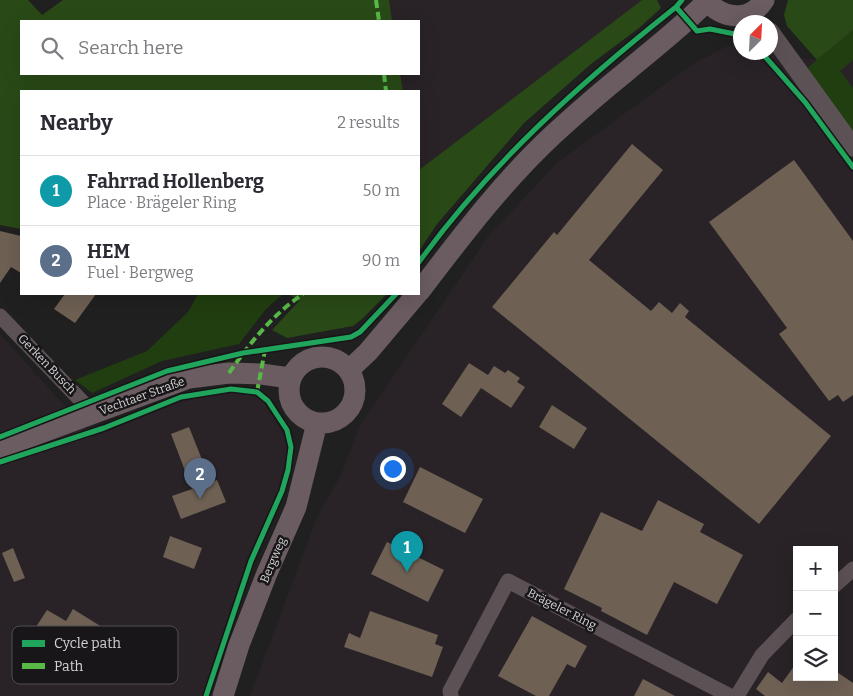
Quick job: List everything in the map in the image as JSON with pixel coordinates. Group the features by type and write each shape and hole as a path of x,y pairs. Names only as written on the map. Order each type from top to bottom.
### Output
{"main road":[{"path":"420,290 472,223 512,176 554,134 687,22 707,0 719,12 729,16 743,16 761,11"},
{"path":"349,370 368,352 416,295"},
{"path":"322,356 333,358 349,370 356,388 355,398 345,415 327,423 317,423 299,415 289,398 288,388 290,378 295,369 303,362 322,356"},
{"name":"Vechtaer Straße","path":"0,448 189,378 229,373 261,374 290,378"},
{"name":"Bergweg","path":"223,696 239,645 263,582 296,507 317,423"}],"street":[{"path":"778,43 853,147"},
{"name":"Gerken Busch","path":"0,316 93,413"},
{"path":"838,582 853,569"},
{"name":"Brägeler Ring","path":"450,696 450,691 508,581 730,696"},
{"path":"737,696 762,655 793,623"}],"shaded area":[{"path":"389,0 642,0 420,169 420,90 403,90 400,75 420,75 420,20 392,20"},
{"path":"853,30 853,696 250,696 317,517 341,475 359,427 489,235 558,162 690,66 727,46 733,47 733,60 778,60 778,54 817,60"},
{"path":"0,334 93,437 182,401 231,392 253,395 264,403 283,433 287,449 284,469 278,490 247,560 202,696 0,696"}],"green space":[{"path":"0,0 28,0 42,15 63,0 389,0 392,20 20,20 20,75 400,75 403,90 20,90 20,229 0,225"},
{"path":"642,0 657,0 661,8 639,28 591,64 524,123 437,224 420,250 420,169"},
{"path":"788,0 853,0 853,30 817,60 787,26 784,15"},
{"path":"853,30 853,60 840,71 853,88 853,135 805,70"},
{"path":"197,295 282,295 266,309 239,344 162,361 92,393 75,380 147,351 188,312"},
{"path":"290,295 386,295 353,326 287,338 272,330 299,301"}],"building":[{"path":"632,144 663,170 589,260 651,311 659,302 672,313 680,303 689,311 685,317 831,436 759,524 492,307 554,232 557,235"},
{"path":"794,160 853,241 853,395 843,402 838,395 829,401 779,334 787,328 709,222"},
{"path":"0,231 20,236 20,272 11,267 0,283"},
{"path":"64,295 95,295 75,323 54,309"},
{"path":"469,363 488,375 494,366 505,373 508,370 520,378 517,382 525,387 511,408 481,388 461,417 442,404"},
{"path":"552,405 587,428 574,449 539,427"},
{"path":"189,427 211,482 217,480 226,502 181,519 172,496 192,489 171,434"},
{"path":"420,467 483,499 465,533 403,502"},
{"path":"658,500 704,524 700,532 743,555 717,604 674,582 647,635 601,611 602,608 564,589 601,512 642,531"},
{"path":"170,536 202,548 194,569 163,557"},
{"path":"387,542 444,570 428,602 371,574"},
{"path":"13,548 25,578 14,582 2,553"},
{"path":"73,609 100,626 37,626 47,610 66,621"},
{"path":"370,611 438,635 435,644 443,647 432,677 344,647 349,633 360,638"},
{"path":"532,616 587,646 575,668 567,664 549,696 536,696 498,676"},
{"path":"793,668 793,681 838,681 838,673 853,683 853,696 765,696 756,689 768,672 782,683"},
{"path":"643,679 675,696 634,696"}],"marked path":[{"path":"376,0 379,20"},
{"path":"384,75 386,90"},
{"path":"229,373 262,330 281,311 302,295"},
{"path":"257,392 265,350"}],"cycle path":[{"path":"420,261 476,191 539,126 605,65 682,0"},
{"path":"676,7 697,31 710,29 733,34"},
{"path":"768,60 805,102 853,167"},
{"path":"0,437 167,371 243,353 351,337 360,332 395,295"},
{"path":"0,462 104,428 181,397 231,389 257,392 268,401 287,430 291,447 288,470 282,491 251,561 206,696"}],"place":[{"name":"HEM","path":"200,499"},
{"name":"Fahrrad Hollenberg","path":"407,572"}]}
